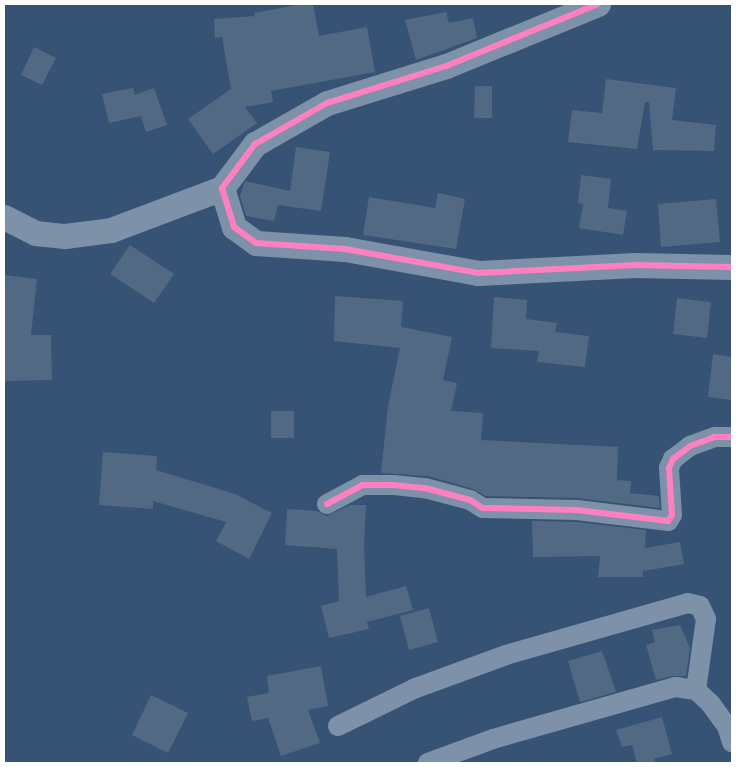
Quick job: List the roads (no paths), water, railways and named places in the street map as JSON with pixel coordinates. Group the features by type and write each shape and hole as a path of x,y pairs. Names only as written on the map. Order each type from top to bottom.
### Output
{"street":[{"path":"4,217 35,234 65,236 111,230 222,188 255,144 327,103 446,66 598,4"},
{"path":"222,188 234,227 256,243 345,249 478,273 635,265 732,267"},
{"path":"327,504 362,485 394,485 425,488 470,500 483,508 577,510 668,521 672,515 669,468 674,459 690,446 715,437 732,437"},
{"path":"338,726 416,688 506,655 688,603 700,606 706,619 696,690"},
{"path":"428,763 493,739 676,687 696,690 710,703 727,726 732,742"}]}
